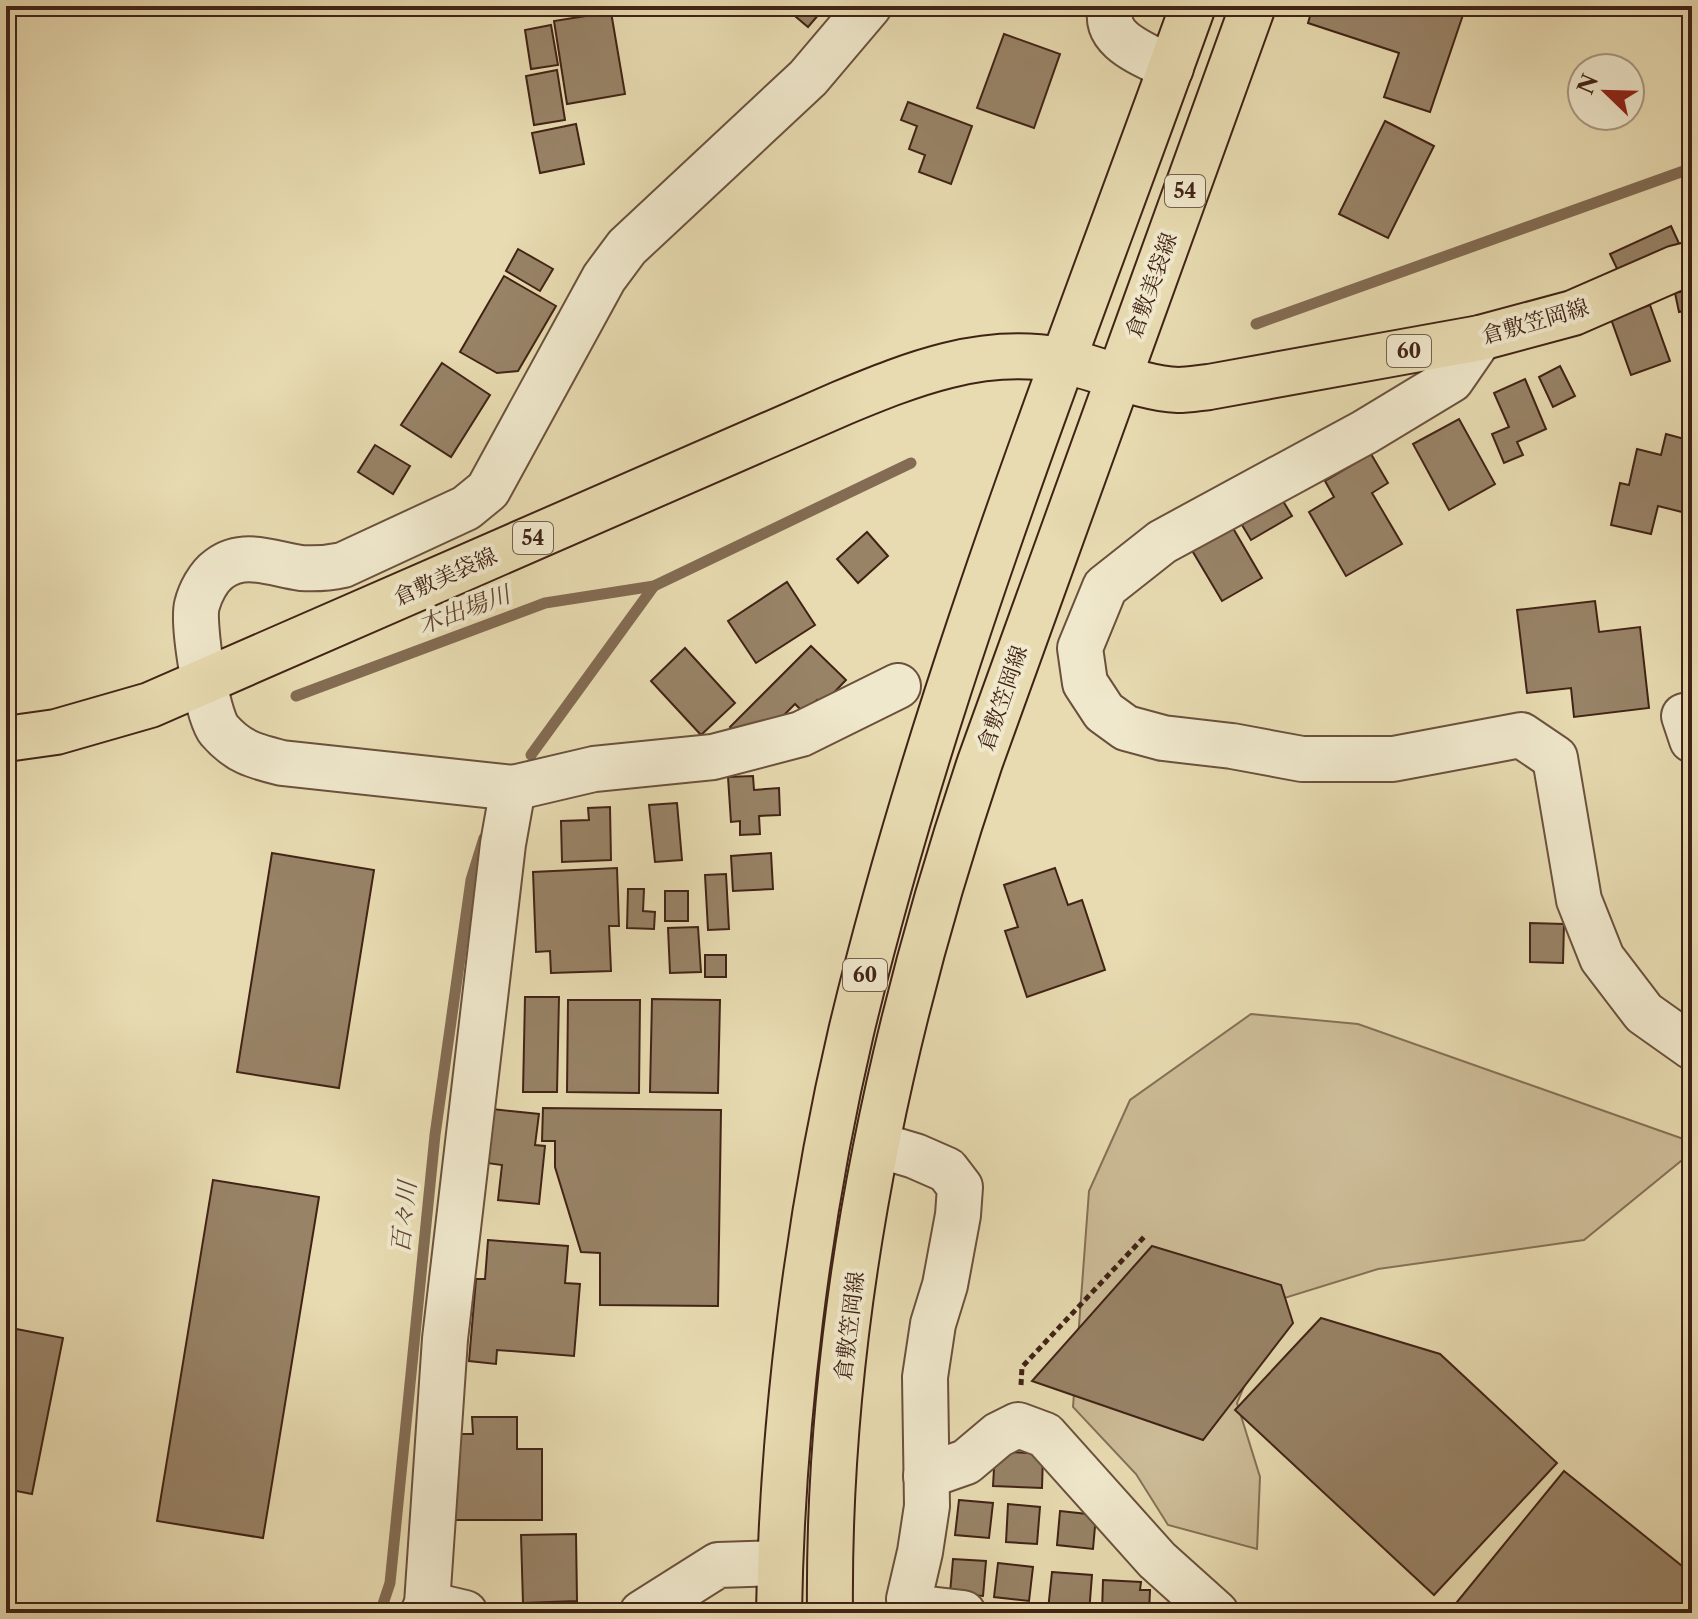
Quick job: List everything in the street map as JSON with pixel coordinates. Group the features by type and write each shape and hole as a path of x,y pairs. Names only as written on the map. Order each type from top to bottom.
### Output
{"main road":[{"name":"54","path":"1063,361 1193,6"},
{"name":"倉敷美袋線","path":"6,739 56,732 150,705 904,378 957,362 985,357 1022,356 1063,361 1117,377 1253,6"},
{"name":"倉敷笠岡線","path":"830,1613 833,1481 841,1382 853,1286 901,1035 948,859 1117,377 1179,390 1209,387 1480,338 1573,313 1692,264"},
{"name":"60","path":"779,1613 780,1563 807,1275 850,1037 928,753 1063,361"}],"street":[{"path":"869,6 808,78 627,247 604,278 488,490 466,508 343,565 323,569 257,558 237,560 218,569 205,585 196,606 195,631 216,728 247,754 282,763 513,788 594,769 713,757 801,734 898,686"},
{"path":"1112,6 1108,15 1112,31 1124,43 1171,68"},
{"path":"1480,338 1451,380 1365,432 1162,542 1105,587 1080,648 1085,683 1104,712 1126,728 1163,738 1302,759 1393,759 1521,735 1555,758 1579,900 1602,958 1644,1013 1692,1047"},
{"path":"438,1610 445,1339 503,844 513,788"},
{"path":"878,1145 947,1170 960,1187 958,1215 945,1285 933,1324 925,1377 927,1506 909,1599 911,1607 934,1611"},
{"path":"926,1476 966,1462 998,1435 1018,1425 1045,1435 1157,1560 1216,1613"},
{"path":"642,1613 718,1565 780,1563"}],"path":[{"path":"1018,1425 1022,1367 1145,1236"}],"shaded area":[{"path":"1251,1014 1358,1024 1692,1142 1692,1152 1584,1240 1378,1269 1281,1299 1237,1403 1260,1477 1257,1549 1168,1525 1136,1474 1073,1407 1089,1191 1130,1100"}],"building":[{"path":"783,6 826,6 808,27"},
{"path":"1313,6 1466,6 1430,112 1384,97 1399,53 1308,23"},
{"path":"611,12 625,94 567,104 554,21"},
{"path":"551,25 558,65 531,69 525,30"},
{"path":"1004,34 1060,54 1034,128 977,108"},
{"path":"557,70 565,120 534,125 526,76"},
{"path":"908,102 972,126 951,184 919,172 925,155 909,149 917,126 901,120"},
{"path":"1385,121 1434,146 1388,238 1339,214"},
{"path":"576,124 584,164 540,173 532,133"},
{"path":"1671,226 1682,250 1621,277 1610,254"},
{"path":"518,249 553,269 540,291 506,271"},
{"path":"504,276 556,306 518,371 497,373 460,352"},
{"path":"1692,289 1692,309 1679,312 1675,293"},
{"path":"1650,305 1670,361 1631,375 1611,319"},
{"path":"442,363 490,395 451,457 401,425"},
{"path":"1560,366 1575,396 1553,407 1539,377"},
{"path":"1525,379 1546,429 1517,442 1523,455 1504,463 1492,434 1509,427 1494,393"},
{"path":"1459,419 1495,484 1449,510 1413,444"},
{"path":"1666,434 1692,441 1692,489 1686,513 1658,506 1651,534 1611,525 1620,483 1629,485 1637,449 1661,455"},
{"path":"375,445 410,466 393,494 358,472"},
{"path":"1371,454 1388,483 1372,493 1402,544 1346,576 1309,512 1334,497 1325,481"},
{"path":"1280,496 1292,516 1251,540 1239,520"},
{"path":"1230,523 1262,578 1222,601 1190,547"},
{"path":"867,532 888,556 858,583 837,559"},
{"path":"787,582 815,625 756,663 728,621"},
{"path":"1595,601 1599,632 1640,627 1649,708 1574,717 1571,688 1527,693 1517,610"},
{"path":"811,646 846,680 822,705 817,700 804,713 795,704 769,730 745,742 730,727"},
{"path":"685,648 735,703 701,735 651,681"},
{"path":"753,776 754,790 779,788 780,815 759,816 760,834 740,835 740,821 731,822 728,777"},
{"path":"677,803 682,860 655,862 649,805"},
{"path":"610,807 611,860 562,862 561,821 589,820 588,808"},
{"path":"272,853 374,870 339,1088 237,1072"},
{"path":"771,853 773,889 733,891 731,856"},
{"path":"617,868 619,926 609,926 611,971 551,973 550,951 536,952 533,872"},
{"path":"1055,868 1068,905 1082,900 1105,970 1027,997 1005,931 1018,927 1004,885"},
{"path":"726,874 729,929 708,930 705,875"},
{"path":"628,889 644,889 643,911 655,912 654,929 627,928"},
{"path":"665,891 688,891 688,921 665,921"},
{"path":"1530,923 1564,924 1563,963 1530,962"},
{"path":"698,927 701,972 670,973 668,928"},
{"path":"705,955 726,955 726,977 705,977"},
{"path":"525,997 559,997 557,1092 523,1092"},
{"path":"652,999 720,1000 718,1093 650,1092"},
{"path":"568,1000 640,1000 639,1093 567,1092"},
{"path":"543,1108 721,1110 718,1306 600,1305 600,1253 581,1252 555,1167 555,1141 542,1141"},
{"path":"492,1109 539,1114 535,1145 545,1146 539,1204 498,1200 502,1165 487,1163"},
{"path":"213,1180 319,1197 263,1538 157,1521"},
{"path":"488,1240 568,1246 565,1283 580,1284 574,1356 497,1350 496,1364 469,1361 476,1279 485,1279"},
{"path":"1152,1246 1281,1285 1293,1323 1203,1440 1032,1381"},
{"path":"1321,1318 1440,1354 1557,1463 1434,1595 1235,1410"},
{"path":"6,1327 63,1338 32,1494 6,1489"},
{"path":"472,1417 517,1417 517,1449 542,1449 542,1520 454,1520 455,1434 473,1434"},
{"path":"995,1451 1043,1454 1042,1488 993,1486"},
{"path":"1564,1471 1692,1574 1692,1613 1448,1613"},
{"path":"959,1500 993,1503 989,1538 955,1535"},
{"path":"1008,1504 1040,1507 1037,1544 1006,1542"},
{"path":"1060,1511 1096,1515 1093,1549 1057,1545"},
{"path":"576,1534 577,1601 523,1603 521,1535"},
{"path":"953,1559 986,1561 983,1596 950,1593"},
{"path":"998,1563 1033,1567 1029,1601 994,1597"},
{"path":"1052,1572 1092,1575 1089,1613 1048,1610"},
{"path":"1103,1580 1141,1582 1140,1590 1150,1590 1149,1613 1102,1613"}],"waterway":[{"path":"1256,324 1692,168"},
{"name":"木出場川","path":"296,696 545,603 654,586 911,463"},
{"name":"百々川","path":"531,755 654,586"},
{"name":"百々川","path":"380,1613 390,1583 435,1135 471,880 484,838"}]}
